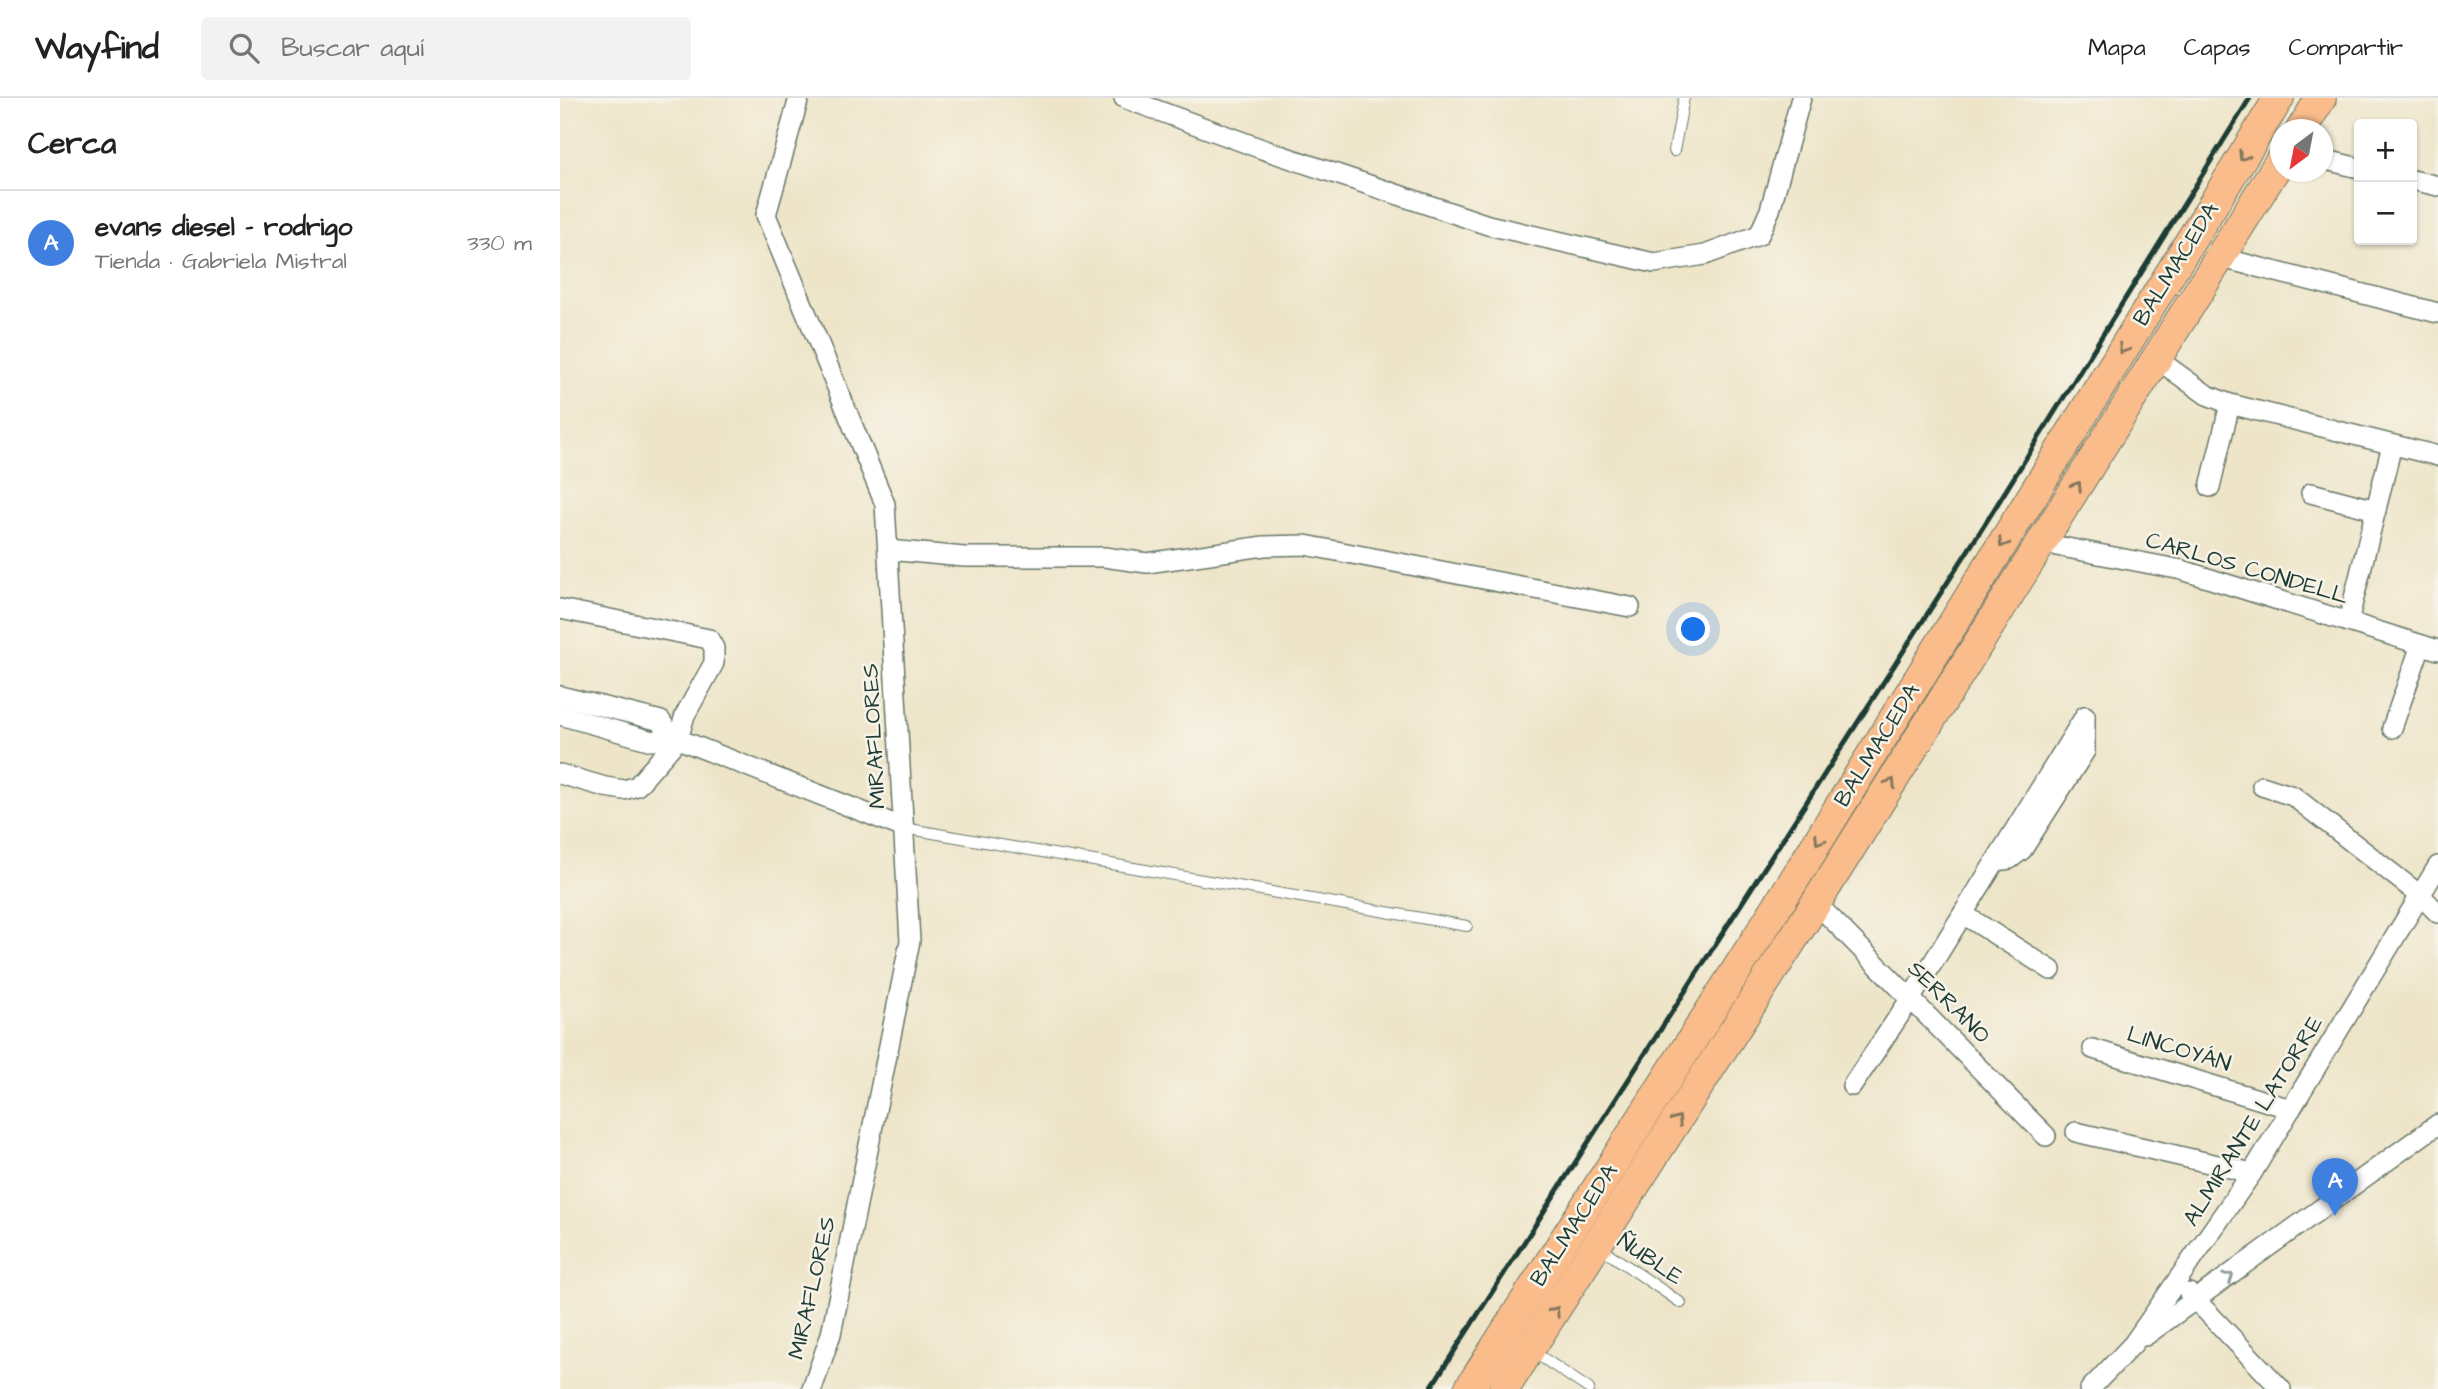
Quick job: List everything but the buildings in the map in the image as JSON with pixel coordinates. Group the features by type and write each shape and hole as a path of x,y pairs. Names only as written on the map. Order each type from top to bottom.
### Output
{"main road":[{"name":"BALMACEDA","path":"1469,1389 1794,880 2279,98"},
{"path":"2308,119 2321,98"},
{"name":"BALMACEDA","path":"1504,1389 1816,903 2270,178"}],"street":[{"name":"MIRAFLORES","path":"799,98 766,215 885,504 911,942 831,1334 812,1389"},
{"path":"1124,98 1262,149 1488,225 1654,263 1705,254 1759,235 1770,210 1801,98"},
{"path":"2333,162 2354,167"},
{"path":"2417,181 2438,186"},
{"path":"2222,258 2438,313"},
{"path":"2157,359 2207,395 2230,404 2438,456"},
{"path":"2210,486 2230,404"},
{"path":"2348,622 2392,445"},
{"path":"2311,493 2376,510"},
{"name":"CARLOS CONDELL","path":"2040,543 2182,570 2429,647"},
{"path":"888,551 964,557 1104,557 1147,562 1264,546 1305,545 1630,607"},
{"path":"560,609 709,639 714,648 714,663 674,738 638,786 624,790 560,774"},
{"path":"2392,728 2429,647"},
{"path":"560,696 661,721 674,738"},
{"path":"560,715 652,741 674,738 904,828"},
{"path":"1852,1086 1911,998 2044,782 2085,716 2085,751 2022,850 2010,859 1996,860"},
{"path":"2262,786 2293,796 2421,896 2438,913"},
{"name":"ALMIRANTE LATORRE","path":"2090,1389 2133,1344 2252,1173 2438,866"},
{"name":"SERRANO","path":"1816,903 2046,1136"},
{"path":"1963,914 2051,970"},
{"name":"LINCOYÁN","path":"2093,1049 2291,1109"},
{"path":"2133,1344 2438,1124"},
{"path":"2076,1132 2252,1173"},
{"path":"2178,1282 2281,1389"}],"lane":[{"path":"1674,151 1684,98"},
{"path":"904,828 1467,926"},
{"name":"ÑUBLE","path":"1597,1246 1681,1303"},
{"path":"1530,1350 1589,1389"}],"railway":[{"path":"1430,1389 1985,524 2250,98"}],"place":[{"name":"evans diesel - rodrigo","path":"2335,1216"}]}
